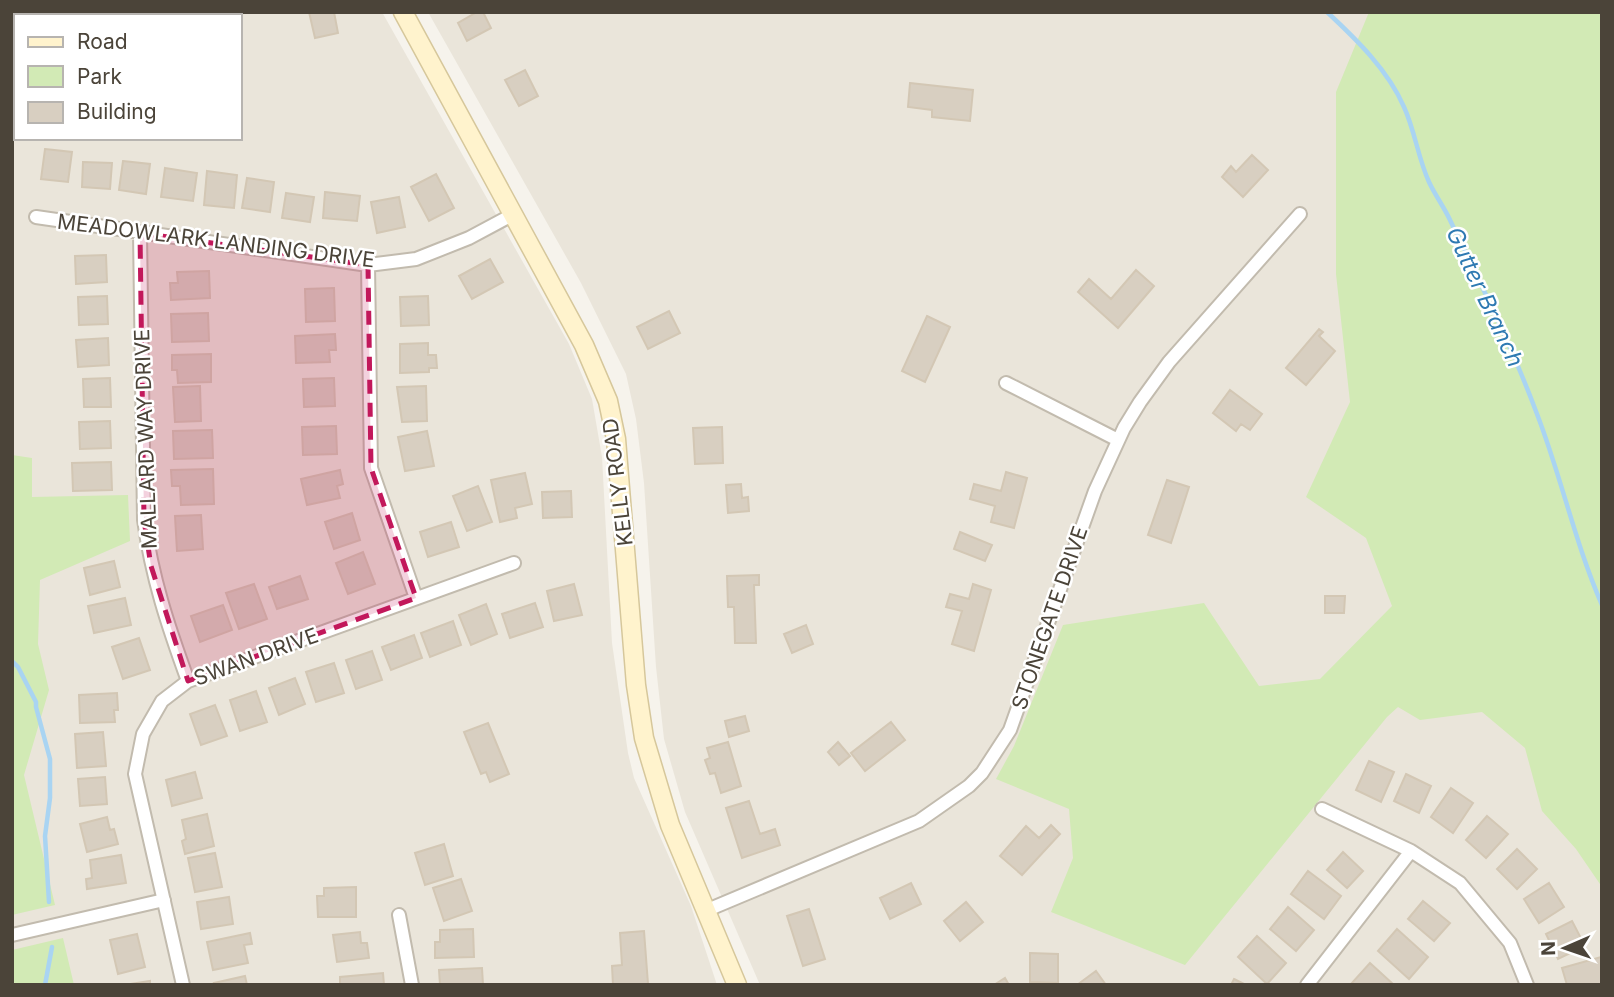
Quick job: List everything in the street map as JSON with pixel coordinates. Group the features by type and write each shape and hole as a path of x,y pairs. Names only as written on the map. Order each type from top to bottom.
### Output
{"street":[{"name":"KELLY ROAD","path":"402,12 584,345 608,401 616,439 635,671 644,738 670,825 737,985"},
{"name":"STONEGATE DRIVE","path":"705,911 919,821 969,786 982,773 1010,730 1095,491 1118,440 1140,402 1170,362 1300,214"},
{"name":"MEADOWLARK LANDING DRIVE","path":"36,217 368,265 416,259 512,215"},
{"name":"MALLARD WAY DRIVE","path":"140,233 144,520 151,566 168,627 188,681"},
{"path":"368,265 371,468 416,598"},
{"path":"1006,383 1118,440"},
{"name":"SWAN DRIVE","path":"183,985 135,774 143,734 162,701 188,681 514,563"},
{"path":"1322,809 1410,851 1460,883 1510,943 1527,985"},
{"path":"1307,985 1410,851"},
{"path":"12,935 164,900"},
{"path":"400,915 412,985"}],"highlighted area":[{"path":"140,233 368,265 371,468 416,598 188,681 151,566 144,520"}],"shaded area":[{"path":"12,12 382,12 569,344 592,399 602,457 612,643 628,753 634,778 691,906 717,985 12,985"},
{"path":"428,12 1602,12 1602,985 760,985 685,812 664,739 656,667 644,483 636,419 626,374 581,283"}],"green space":[{"path":"1369,12 1602,12 1602,887 1576,849 1542,811 1525,748 1482,712 1420,720 1398,707 1387,717 1185,965 1051,912 1073,858 1069,809 996,779 1014,746 1063,625 1204,603 1259,686 1320,679 1392,606 1366,538 1306,497 1350,402 1336,274 1336,92"},
{"path":"12,455 32,458 32,497 128,495 130,541 40,580 38,644 49,690 24,775 55,905 12,915"},
{"path":"63,938 74,985 12,985 12,950"}],"building":[{"path":"51,12 70,12 70,14"},
{"path":"108,12 128,12 128,14"},
{"path":"309,12 334,12 338,33 315,38"},
{"path":"477,12 483,12 491,28 467,41 458,23"},
{"path":"525,70 538,96 519,106 505,80"},
{"path":"910,83 973,90 970,121 932,117 932,110 908,107"},
{"path":"45,149 72,152 68,182 41,179"},
{"path":"1252,155 1268,170 1243,197 1222,177 1231,166 1236,172"},
{"path":"123,161 150,164 146,194 119,190"},
{"path":"83,162 112,163 110,189 82,187"},
{"path":"165,168 197,173 193,201 161,197"},
{"path":"207,171 237,175 234,208 204,205"},
{"path":"436,174 454,208 429,221 411,187"},
{"path":"247,178 274,182 270,212 242,208"},
{"path":"325,192 360,196 357,221 323,218"},
{"path":"286,193 314,197 310,222 282,218"},
{"path":"399,197 405,227 377,233 371,202"},
{"path":"106,255 107,282 76,284 75,256"},
{"path":"490,259 503,282 472,299 459,276"},
{"path":"1136,270 1154,286 1118,328 1078,292 1089,279 1111,299"},
{"path":"209,271 210,298 171,300 170,283 178,283 177,272"},
{"path":"334,288 335,321 306,322 305,289"},
{"path":"107,296 108,324 79,325 78,297"},
{"path":"428,296 429,325 401,326 400,297"},
{"path":"669,311 680,333 648,349 637,327"},
{"path":"208,313 209,341 172,342 171,314"},
{"path":"927,316 950,327 925,382 902,371"},
{"path":"1319,329 1323,332 1319,336 1335,351 1306,385 1286,368"},
{"path":"335,334 336,350 329,350 330,362 296,363 295,336"},
{"path":"108,338 109,365 78,367 76,340"},
{"path":"428,343 428,355 436,355 437,368 429,368 429,372 400,373 400,344"},
{"path":"211,354 211,382 178,383 177,370 172,370 172,355"},
{"path":"110,378 111,407 84,407 83,379"},
{"path":"334,378 335,406 304,407 303,379"},
{"path":"200,386 201,421 175,422 173,387"},
{"path":"426,386 427,421 402,422 397,387"},
{"path":"1230,390 1262,414 1250,430 1241,424 1236,431 1213,413"},
{"path":"110,421 111,448 80,449 79,422"},
{"path":"336,426 337,454 303,455 302,427"},
{"path":"722,427 723,463 695,464 693,428"},
{"path":"212,430 213,458 174,459 173,431"},
{"path":"427,431 434,466 405,471 398,437"},
{"path":"111,462 112,490 73,491 72,463"},
{"path":"213,469 214,504 181,505 180,486 172,486 171,470"},
{"path":"340,470 343,484 337,486 340,498 307,505 301,479"},
{"path":"1006,472 1027,478 1014,528 991,522 995,506 970,499 974,484 1001,491"},
{"path":"525,473 532,504 515,508 517,518 500,522 491,480"},
{"path":"1167,480 1189,487 1171,543 1148,535"},
{"path":"741,484 742,498 748,497 749,511 728,513 726,485"},
{"path":"478,486 492,522 467,531 453,496"},
{"path":"571,491 572,517 543,518 542,492"},
{"path":"352,513 360,540 334,549 325,522"},
{"path":"201,515 203,549 177,551 175,516"},
{"path":"451,522 459,547 428,557 420,532"},
{"path":"960,532 992,545 985,561 954,549"},
{"path":"363,552 375,584 348,594 336,563"},
{"path":"114,561 120,587 90,595 84,568"},
{"path":"759,575 759,585 754,585 756,643 735,643 734,607 728,607 727,576"},
{"path":"300,576 308,599 277,609 269,587"},
{"path":"254,584 267,619 239,629 226,593"},
{"path":"574,584 582,615 554,621 547,591"},
{"path":"973,584 991,590 974,651 952,644 962,611 946,607 950,594 969,599"},
{"path":"1325,596 1345,596 1344,613 1325,613"},
{"path":"125,598 131,625 94,633 88,606"},
{"path":"535,603 543,627 510,638 502,614"},
{"path":"486,604 497,634 471,645 459,615"},
{"path":"223,605 232,630 200,642 191,616"},
{"path":"453,621 461,645 430,657 421,633"},
{"path":"806,625 813,644 792,653 784,634"},
{"path":"414,635 422,658 391,670 382,647"},
{"path":"139,638 150,670 123,679 112,647"},
{"path":"372,651 382,680 356,689 346,660"},
{"path":"334,663 344,693 316,702 306,672"},
{"path":"295,678 305,704 279,715 269,688"},
{"path":"256,691 267,722 240,731 230,700"},
{"path":"117,693 118,710 114,710 115,722 80,723 79,695"},
{"path":"215,705 227,736 201,745 190,714"},
{"path":"745,716 749,731 729,737 725,721"},
{"path":"891,722 905,740 865,771 851,753"},
{"path":"488,723 509,774 490,782 486,772 481,774 464,732"},
{"path":"103,732 106,766 77,768 75,734"},
{"path":"728,742 741,786 721,793 715,773 710,774 705,760 710,758 707,748"},
{"path":"838,742 850,756 839,765 828,752"},
{"path":"1369,761 1394,772 1381,802 1356,790"},
{"path":"195,772 202,798 172,806 166,780"},
{"path":"1406,774 1431,786 1419,813 1394,801"},
{"path":"105,777 107,804 80,806 78,779"},
{"path":"1451,788 1473,803 1453,833 1431,817"},
{"path":"749,801 760,834 775,829 780,845 742,858 726,808"},
{"path":"207,814 214,846 185,854 182,841 186,839 182,820"},
{"path":"1487,816 1508,834 1486,858 1466,840"},
{"path":"107,817 110,830 114,829 118,844 87,852 80,824"},
{"path":"1051,825 1060,834 1022,875 1000,856 1026,826 1039,838"},
{"path":"444,844 453,876 425,885 415,853"},
{"path":"1517,849 1537,869 1517,889 1497,869"},
{"path":"1343,852 1363,871 1347,888 1327,870"},
{"path":"215,853 222,887 195,892 188,858"},
{"path":"121,855 126,883 87,889 86,879 92,878 90,860"},
{"path":"1308,871 1341,896 1324,919 1291,894"},
{"path":"461,879 472,911 444,921 433,888"},
{"path":"911,883 921,904 890,919 880,898"},
{"path":"1549,883 1564,907 1539,923 1524,899"},
{"path":"356,887 356,917 318,917 317,896 324,896 324,888"},
{"path":"229,897 233,924 201,929 197,902"},
{"path":"1423,901 1450,923 1434,941 1408,919"},
{"path":"966,902 983,922 960,941 944,921"},
{"path":"1288,907 1314,930 1296,951 1270,929"},
{"path":"809,909 825,959 803,966 787,916"},
{"path":"1572,921 1585,946 1558,959 1546,934"},
{"path":"473,929 474,957 435,958 435,942 440,942 440,930"},
{"path":"1397,929 1428,957 1409,979 1378,951"},
{"path":"644,931 648,984 613,985 612,966 622,965 620,933"},
{"path":"360,932 361,943 367,943 369,958 337,962 333,935"},
{"path":"250,933 252,944 244,945 248,963 213,970 207,942"},
{"path":"137,934 145,967 118,974 110,940"},
{"path":"1257,936 1286,963 1267,984 1238,957"},
{"path":"1030,953 1058,954 1058,983 1030,982"},
{"path":"1601,957 1602,985 1567,985 1562,968"},
{"path":"1370,963 1394,985 1351,984"},
{"path":"482,968 483,985 440,985 439,970"},
{"path":"1096,971 1106,985 1077,985"},
{"path":"383,973 384,985 340,985 340,977"},
{"path":"245,976 247,985 214,983"},
{"path":"1005,978 1009,985 994,985"},
{"path":"1234,979 1246,985 1231,985"},
{"path":"150,981 150,985 124,985"}],"waterway":[{"name":"Gutter Branch","path":"1327,12 1380,68 1404,107 1429,182 1485,292 1527,389 1546,437 1584,558 1602,605"},
{"path":"12,661 18,667 36,702 50,759 50,798 45,836 49,902"},
{"path":"45,985 52,947"}]}
